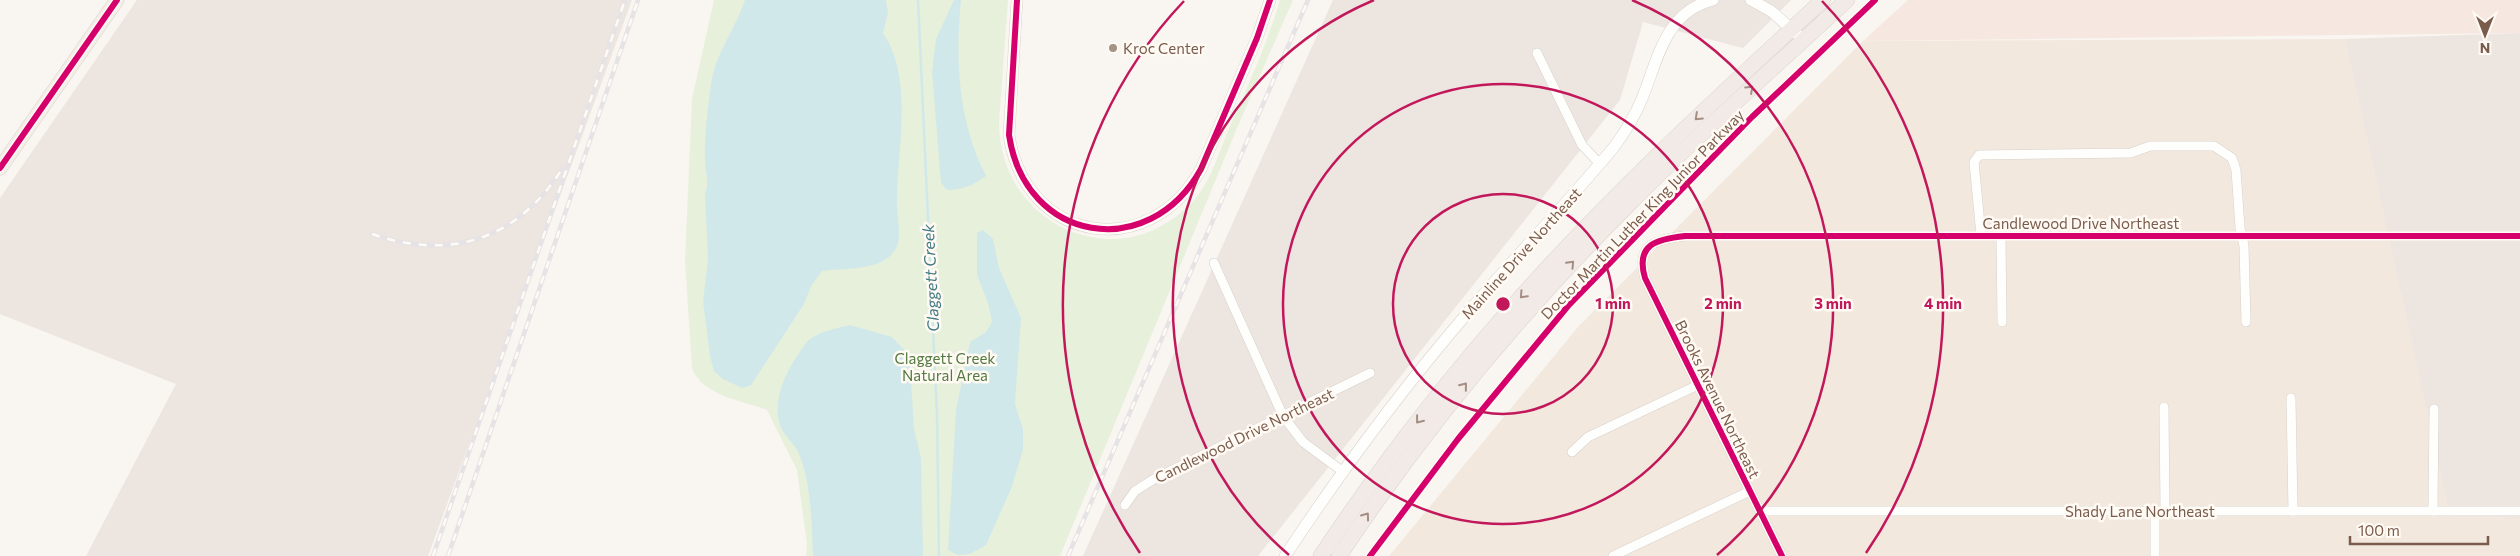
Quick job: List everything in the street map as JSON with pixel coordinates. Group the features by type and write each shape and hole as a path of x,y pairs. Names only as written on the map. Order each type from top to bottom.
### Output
{"highway":[{"name":"Doctor Martin Luther King Junior Parkway","path":"1321,556 1401,443 1515,304 1642,171 1823,0"},
{"name":"Doctor Martin Luther King Junior Parkway","path":"1339,556 1404,463 1453,400 1501,342 1561,275 1628,205 1847,0"}],"main road":[{"path":"0,168 117,0"}],"street":[{"path":"1017,0 1009,135 1012,154 1018,172 1031,192 1055,213 1077,224 1102,229 1131,227 1150,220 1164,212 1192,186 1257,38 1270,0"},
{"name":"Mainline Drive Northeast","path":"1285,556 1342,471 1464,317 1600,164 1628,127 1671,27 1692,8 1713,0"},
{"path":"1751,0 1761,3 1792,29 1803,41"},
{"path":"1537,53 1582,145 1600,164"},
{"path":"1981,236 1974,162 1979,155 2131,153 2150,146 2214,146 2230,156 2236,170 2244,246 2246,322"},
{"name":"Candlewood Drive Northeast","path":"1646,250 1659,240 1685,236 2520,236"},
{"path":"2001,236 2002,322"},
{"name":"Brooks Avenue Northeast","path":"1646,250 1642,261 1645,278 1782,556"},
{"path":"1214,263 1283,416 1302,442 1342,471"},
{"name":"Candlewood Drive Northeast","path":"1125,505 1134,491 1144,485 1370,373"},
{"path":"1572,452 1588,436 1698,385"},
{"path":"2291,398 2293,511"},
{"path":"2164,407 2165,511"},
{"path":"2433,511 2434,410"},
{"path":"1612,556 1750,491"},
{"name":"Shady Lane Northeast","path":"1761,511 2520,511"},
{"path":"2154,512 2155,556"}],"shaded area":[{"path":"137,0 632,0 428,556 86,556 176,384 0,314 0,198"},
{"path":"1333,0 1791,0 1743,48 1643,22 1620,100 1258,556 1083,556"},
{"path":"1908,0 2520,0 2520,33 1863,41"},
{"path":"2520,33 2520,518 2450,517 2345,39"},
{"path":"2345,39 2450,517 2520,518 2520,556 1389,556 1578,327 1863,41"}],"green space":[{"name":"Claggett Creek Natural Area","path":"714,0 1008,0 999,122 1004,159 1020,190 1042,215 1070,231 1101,239 1134,236 1166,224 1201,192 1214,166 1263,50 1280,0 1293,0 1240,121 1060,556 806,556 807,544 797,470 767,410 713,391 704,385 692,368 685,261 692,99"}],"water":[{"path":"745,0 886,0 888,13 883,33 893,51 898,71 902,114 897,200 899,237 895,250 891,255 876,264 858,268 822,271 811,286 804,304 751,385 742,388 723,379 714,371 710,356 703,301 708,260 705,151 712,78 718,58"},
{"path":"954,0 961,0 958,45 964,112 969,134 986,176 968,186 947,190 941,183 932,72 936,39"},
{"path":"983,230 993,239 999,268 1021,318 1015,404 1023,429 1023,450 1011,489 986,545 970,554 958,555 948,550 956,410 970,342 986,332 992,322 988,303 977,275 977,233"},
{"path":"850,325 892,337 907,353 910,364 914,429 921,458 923,556 813,556 810,504 806,478 797,450 780,425 778,415 779,395 790,367 809,340 825,332"}],"waterway":[{"name":"Claggett Creek","path":"918,0 937,415 939,556"}],"railway":[{"path":"433,556 625,0"},
{"path":"448,556 638,0"},
{"path":"1068,556 1308,0"},
{"path":"372,234 401,242 428,245 455,244 479,238 503,228 524,213 544,193 562,169"}],"cycle path":[{"path":"0,168 117,0"},
{"path":"1017,0 1009,135 1020,171 1038,199 1063,218 1092,228 1122,228 1151,219 1178,199 1201,169 1257,38 1270,0"},
{"path":"1370,556 1458,439 1568,306 1752,117 1875,0"},
{"path":"1782,556 1645,278 1643,258 1651,245 1657,242 1685,236 2520,236"}],"place":[{"name":"Kroc Center","path":"1113,48"}]}
